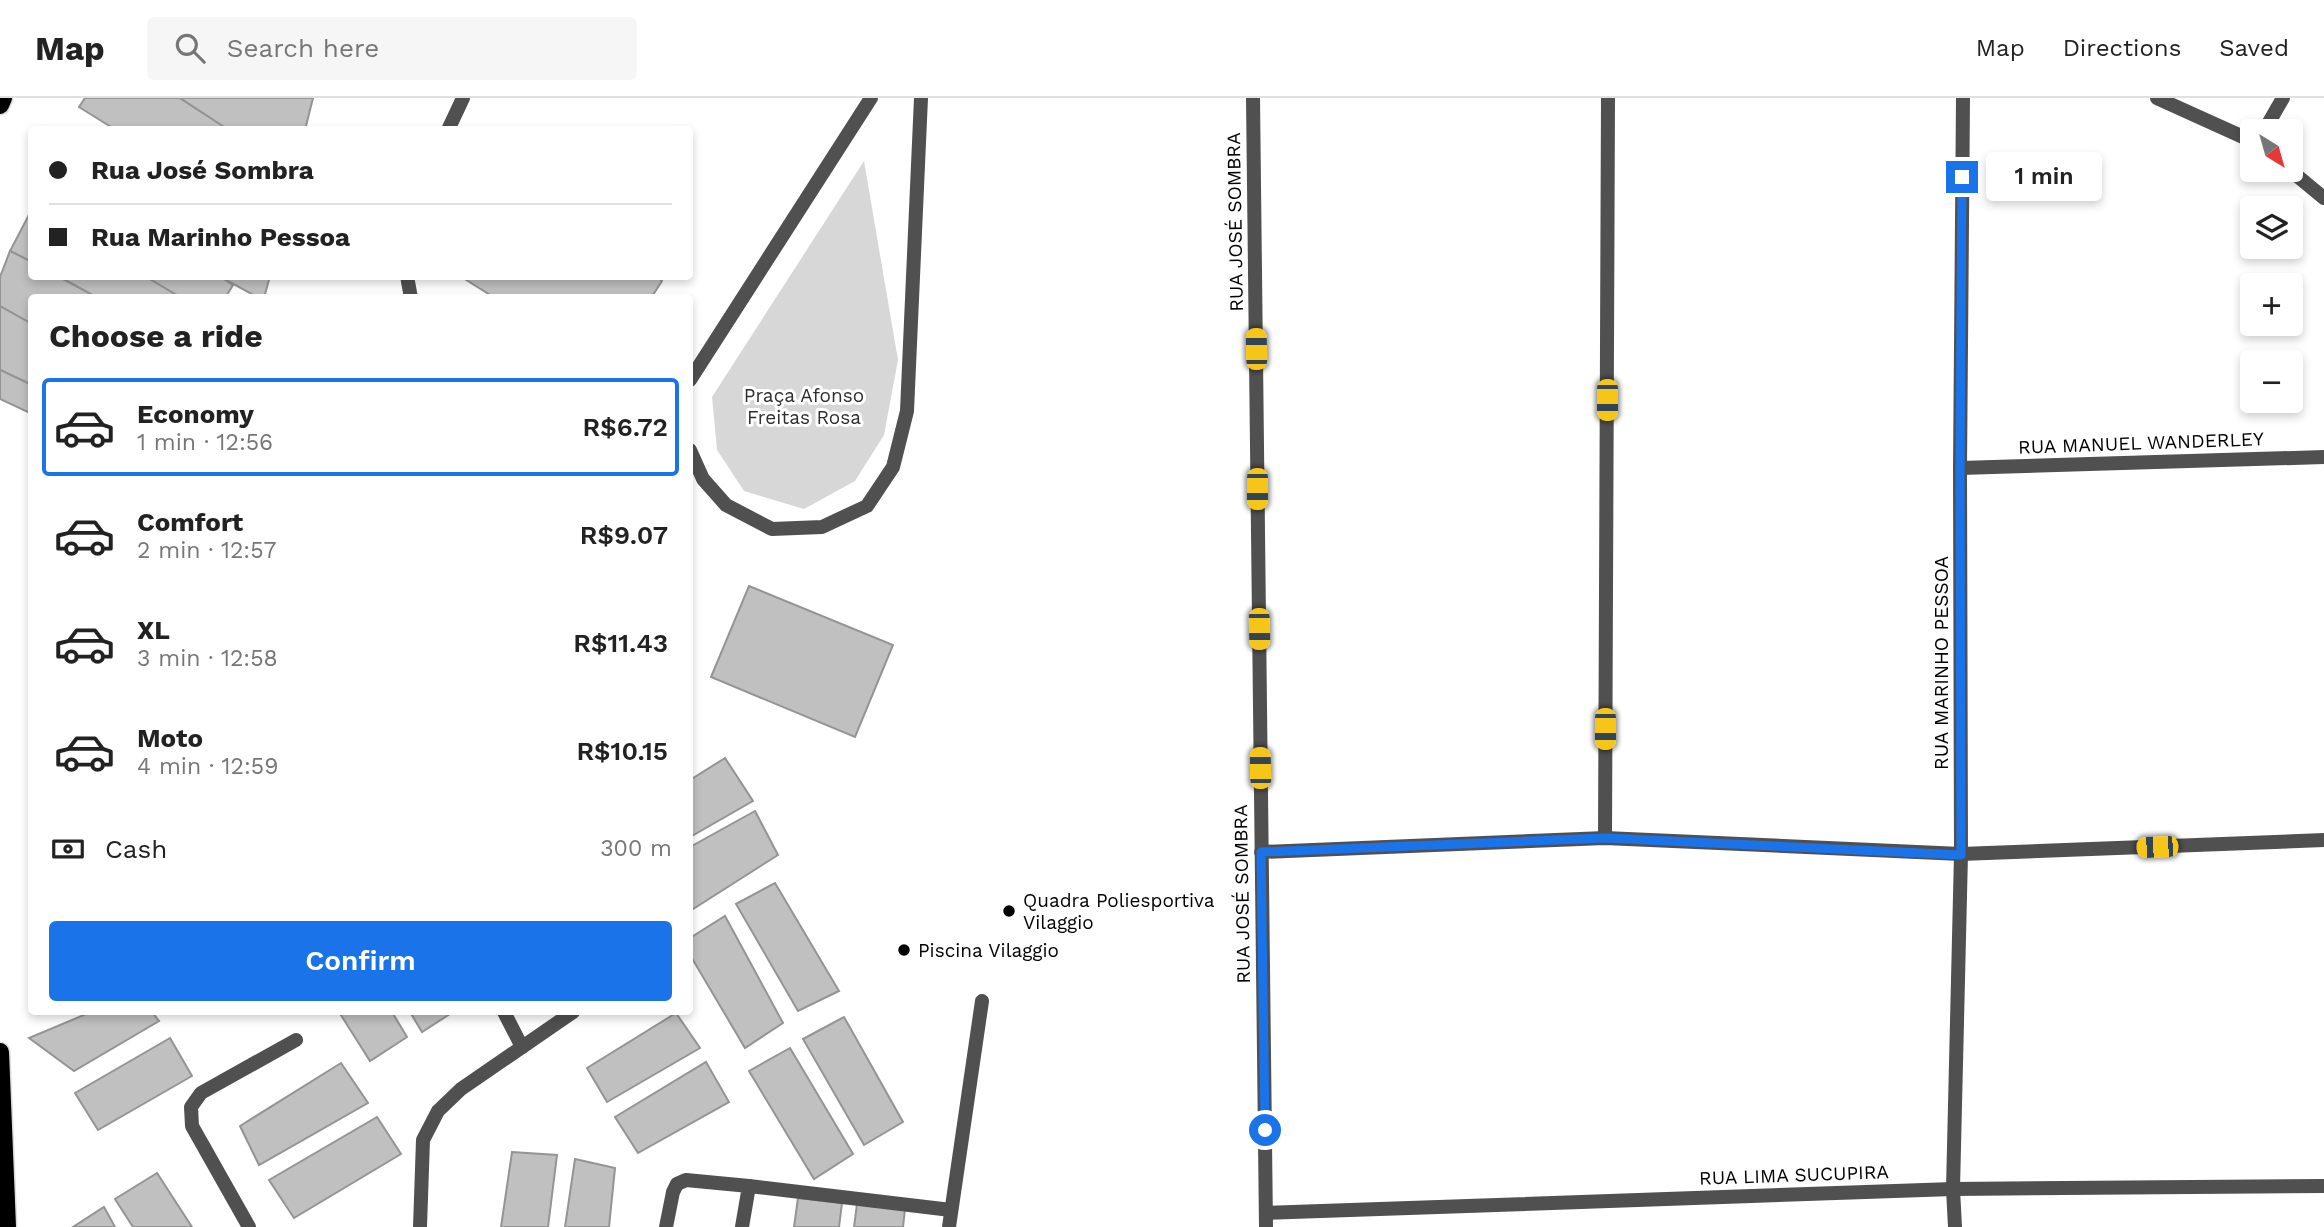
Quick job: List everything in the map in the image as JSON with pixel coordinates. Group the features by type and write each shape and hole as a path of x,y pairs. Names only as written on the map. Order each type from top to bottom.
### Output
{"main road":[{"path":"0,105 4,98"},
{"path":"0,1052 7,1227"}],"street":[{"path":"450,126 463,98"},
{"path":"693,375 871,98"},
{"path":"693,457 703,479 726,505 772,529 822,527 867,506 893,467 907,411 921,98"},
{"name":"RUA JOSÉ SOMBRA","path":"1253,98 1266,1220"},
{"path":"1605,838 1608,98"},
{"name":"RUA MARINHO PESSOA","path":"1955,1227 1961,855 1963,98"},
{"path":"2157,98 2240,136"},
{"path":"2271,119 2283,98"},
{"path":"2303,181 2324,198"},
{"name":"RUA MANUEL WANDERLEY","path":"1960,468 2324,457"},
{"path":"1261,852 1605,838 1961,855 2324,840"},
{"path":"948,1227 982,1001"},
{"path":"506,1015 522,1046"},
{"path":"420,1227 423,1140 439,1111 461,1089 568,1015"},
{"path":"249,1227 192,1126 191,1107 201,1093 296,1040"},
{"path":"666,1227 673,1192 677,1184 686,1180 951,1210"},
{"path":"742,1227 749,1186"},
{"name":"RUA LIMA SUCUPIRA","path":"1266,1220 1954,1189 2324,1186"}],"green space":[{"name":"Praça Afonso Freitas Rosa","path":"864,161 898,360 884,435 855,481 804,509 744,491 717,450 712,397"}],"building":[{"path":"85,98 180,98 223,126 110,126 79,107"},
{"path":"180,98 313,98 306,126 223,126"},
{"path":"28,217 28,260 10,251"},
{"path":"10,251 28,260 28,280 65,280 91,294 28,294 28,322 0,306 0,277"},
{"path":"65,280 152,280 175,294 91,294"},
{"path":"152,280 225,280 233,285 227,294 175,294"},
{"path":"226,280 269,280 265,294 252,294"},
{"path":"466,280 662,281 654,294 489,294"},
{"path":"0,306 28,322 28,383 0,370"},
{"path":"0,370 28,383 28,412 0,399"},
{"path":"749,586 893,645 855,737 711,677"},
{"path":"725,758 753,801 693,835 693,778"},
{"path":"755,811 778,855 693,909 693,845"},
{"path":"775,883 839,991 798,1011 736,904"},
{"path":"725,916 783,1023 745,1048 693,960 693,936"},
{"path":"84,1015 154,1015 159,1021 74,1071 29,1038"},
{"path":"341,1015 394,1015 407,1037 370,1061"},
{"path":"412,1015 448,1015 422,1032"},
{"path":"673,1015 677,1015 700,1048 607,1102 587,1068"},
{"path":"844,1017 903,1122 864,1145 803,1039"},
{"path":"170,1038 192,1076 98,1130 75,1093"},
{"path":"790,1048 853,1154 814,1179 749,1071"},
{"path":"706,1062 729,1102 638,1153 615,1117"},
{"path":"341,1063 368,1103 259,1165 240,1126"},
{"path":"377,1117 401,1154 294,1218 269,1180"},
{"path":"512,1152 557,1155 548,1227 501,1227"},
{"path":"575,1159 615,1168 609,1227 565,1227"},
{"path":"157,1173 192,1227 133,1227 115,1199"},
{"path":"798,1198 842,1203 839,1227 794,1227"},
{"path":"857,1204 905,1209 903,1227 854,1227"},
{"path":"104,1207 115,1227 73,1227"}],"place":[{"name":"Quadra Poliesportiva Vilaggio","path":"1009,911"},
{"name":"Piscina Vilaggio","path":"904,950"}],"route":[{"path":"1265,1130 1261,852 1605,838 1961,855 1962,177"}]}
